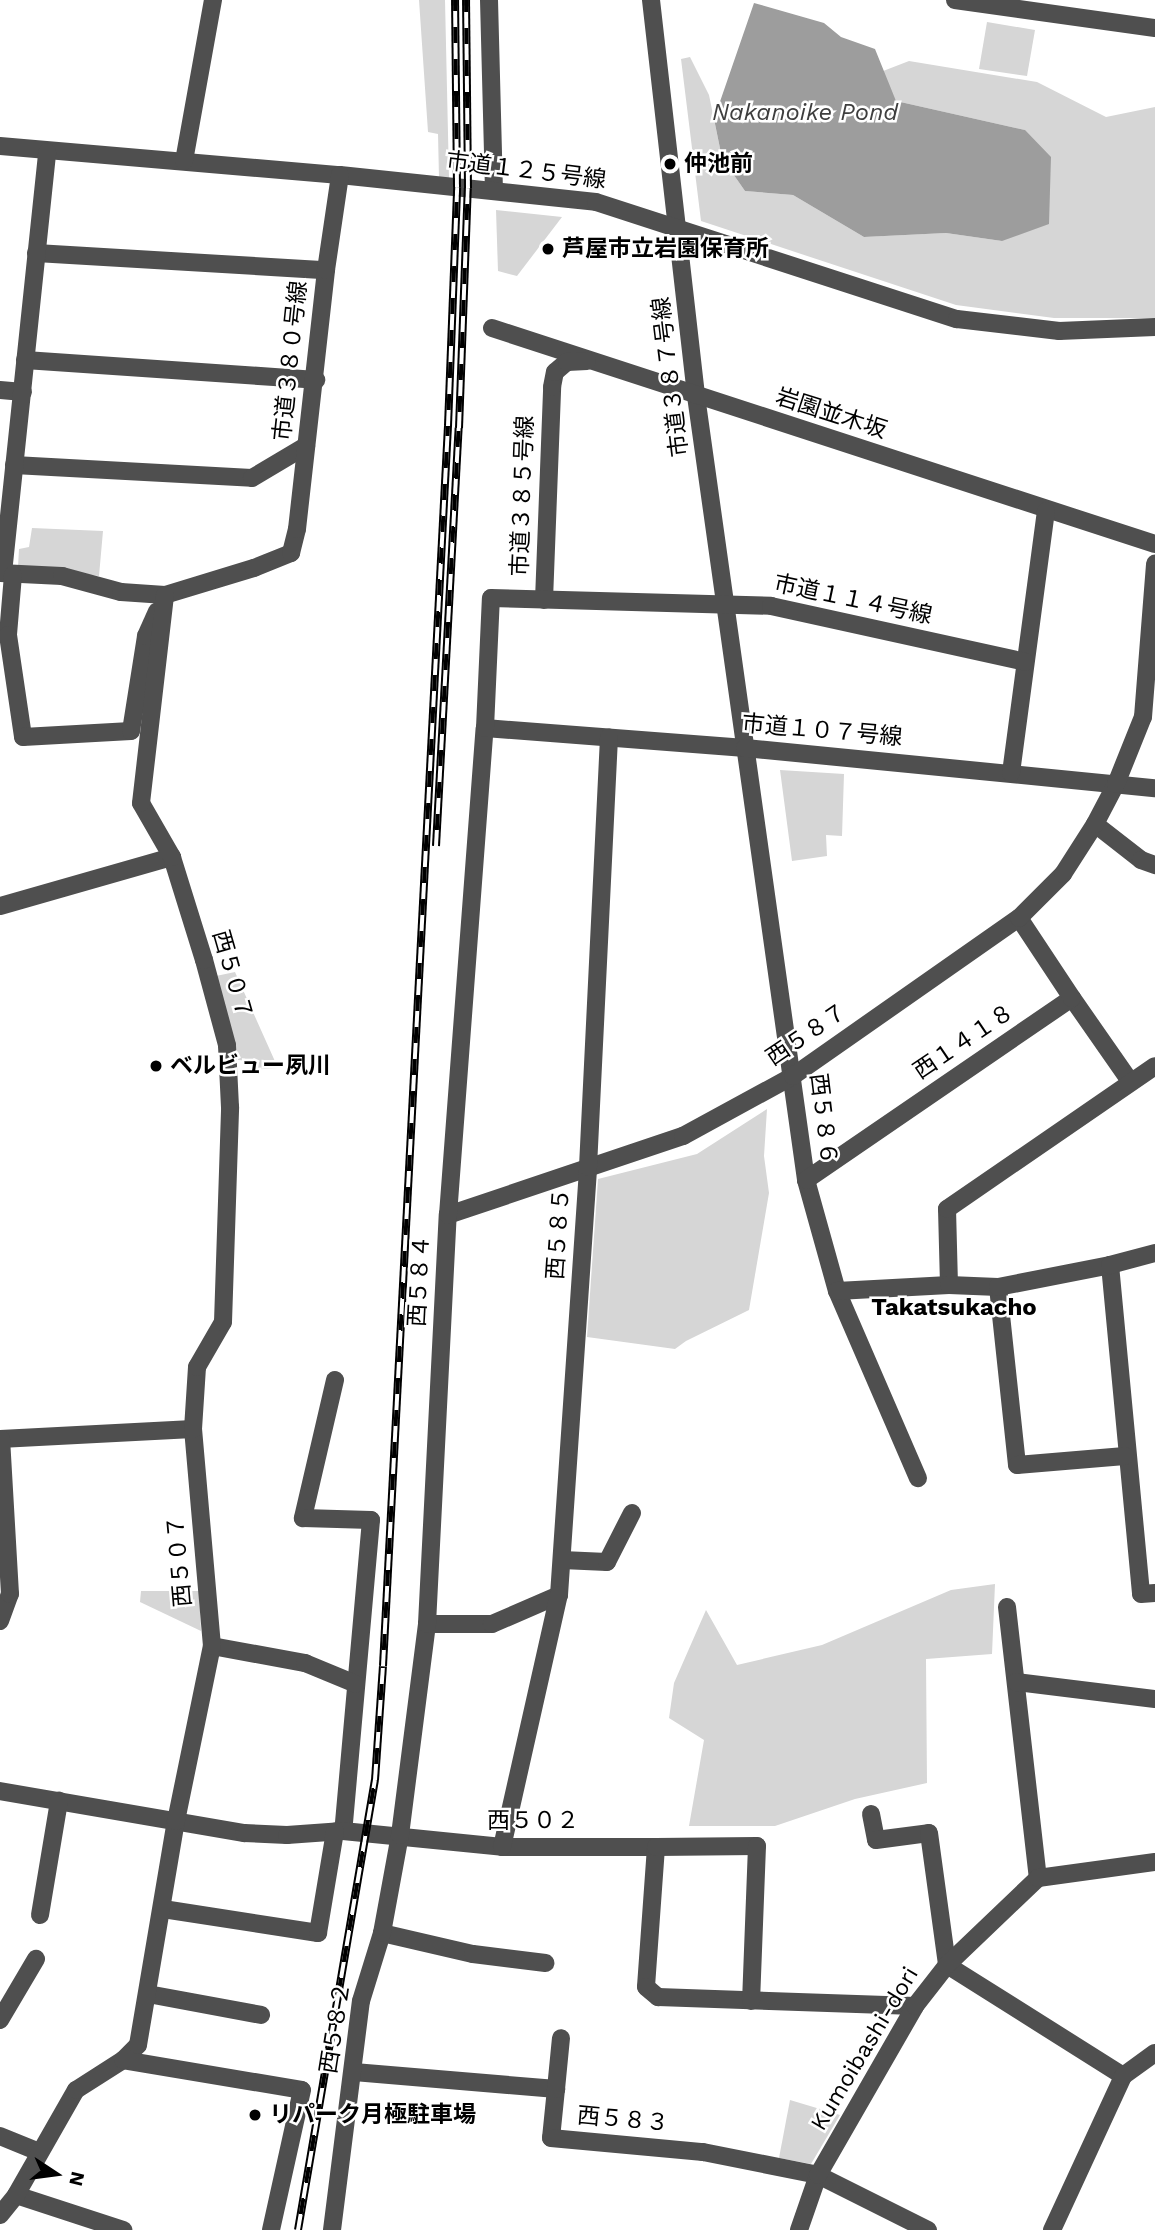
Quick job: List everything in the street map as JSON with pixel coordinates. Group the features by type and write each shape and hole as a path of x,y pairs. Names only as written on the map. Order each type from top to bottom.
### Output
{"street":[{"path":"184,161 213,0"},
{"path":"489,0 494,191"},
{"name":"市道３８７号線","path":"651,0 696,396 745,748"},
{"path":"955,0 1155,29"},
{"name":"市道１２５号線","path":"0,146 340,175 596,202 679,231 957,318 1059,331 1155,327"},
{"path":"5,574 62,576 121,592 165,595 146,636 131,731 23,737 8,635 5,574 47,152"},
{"name":"市道３８０号線","path":"165,595 254,568 291,553 298,530 326,270 340,175"},
{"path":"36,253 326,270"},
{"name":"岩園並木坂","path":"492,328 1046,511 1155,544"},
{"path":"25,360 316,380"},
{"name":"市道３８５号線","path":"485,728 491,598 544,600 552,387 555,373 567,362 587,360"},
{"path":"0,390 23,392"},
{"path":"14,465 252,478 306,446"},
{"path":"1011,773 1046,511"},
{"name":"西５８７","path":"448,1215 683,1136 793,1076 1019,918 1063,874 1095,824 1116,784 1143,717 1155,564"},
{"name":"西５０７","path":"0,2215 16,2195 38,2152 76,2090 123,2060 138,2045 176,1821 212,1646 193,1429 197,1367 223,1322 230,1107 226,1045 172,857 141,803 165,595"},
{"name":"市道１１４号線","path":"544,600 771,606 1025,662"},
{"name":"市道１０７号線","path":"485,728 745,748 1155,788"},
{"name":"西５８４","path":"400,1836 426,1624 448,1215 485,728"},
{"name":"西５８５","path":"502,1847 559,1595 588,1167 609,738"},
{"name":"西５８６","path":"745,748 806,1180 837,1291 918,1478"},
{"path":"1095,824 1141,860 1155,865"},
{"path":"0,906 172,857"},
{"path":"1019,918 1130,1081"},
{"name":"西１４１８","path":"806,1180 1072,998"},
{"path":"949,1285 947,1209 1155,1066"},
{"path":"837,1291 949,1285 998,1287 1110,1265 1155,1252"},
{"path":"1110,1265 1125,1456 1141,1594 1155,1593"},
{"path":"998,1287 1017,1465 1125,1456"},
{"path":"163,1909 318,1933 339,1831 371,1520 303,1518 335,1380"},
{"path":"0,1621 10,1594 1,1439 193,1429"},
{"path":"562,1560 607,1562 632,1513"},
{"path":"426,1624 492,1624 559,1595"},
{"path":"1007,1607 1038,1878 1155,1862"},
{"path":"212,1646 305,1663 356,1684"},
{"path":"1016,1682 1155,1699"},
{"name":"西５０２","path":"0,1791 244,1833 287,1835 339,1831 502,1847 757,1846 751,2001"},
{"path":"40,1915 59,1801"},
{"path":"871,1814 876,1840 929,1833 947,1965 1123,2076"},
{"name":"西５８２","path":"332,2230 361,2001 382,1933 400,1836"},
{"path":"656,1847 646,1987 658,1997 915,2007"},
{"name":"Kumoibashi-dori","path":"799,2230 818,2175 915,2007 947,1965 1038,1878"},
{"path":"382,1933 473,1954 545,1963"},
{"path":"2,2012 36,1959"},
{"path":"148,1994 261,2015"},
{"path":"556,2089 561,2039"},
{"path":"1052,2230 1123,2076 1155,2053"},
{"path":"123,2060 302,2090 271,2230"},
{"name":"西５８３","path":"354,2071 556,2089 551,2138 703,2152 818,2175 928,2230"},
{"path":"0,2136 38,2152"},
{"path":"16,2195 123,2230"}],"shaded area":[{"path":"419,0 445,0 449,178 439,178 438,134 428,132"},
{"path":"987,22 1035,30 1027,76 979,69"},
{"path":"690,57 709,95 722,158 745,191 793,195 864,237 946,233 1002,241 1025,130 896,101 878,73 909,61 1037,82 1106,117 1155,107 1155,318 1054,318 956,305 701,221 681,59"},
{"path":"496,210 562,217 517,276 498,271"},
{"path":"32,528 103,531 99,576 18,567 19,549 29,547"},
{"path":"780,770 844,774 842,836 826,835 827,856 792,861"},
{"path":"235,972 278,1068 251,1070 250,1061 238,1060 216,976"},
{"path":"767,1109 764,1156 769,1193 749,1310 675,1349 587,1337 598,1179 697,1154"},
{"path":"995,1584 992,1654 926,1659 927,1783 855,1799 775,1826 689,1826 704,1740 669,1718 674,1683 706,1610 737,1665 822,1645 951,1590"},
{"path":"141,1591 199,1591 201,1631 140,1602"},
{"path":"790,2100 840,2115 811,2164 779,2158"}],"water":[{"name":"Nakanoike Pond","path":"754,3 824,23 841,37 875,49 896,101 1025,130 1051,157 1049,224 1002,241 946,233 864,237 793,195 745,191 722,158 714,119"}],"railway":[{"path":"298,2230 375,1780 448,426 457,187 455,0"},
{"path":"436,846 459,428 468,188 466,0"}],"place":[{"name":"仲池前","path":"670,164"},
{"name":"芦屋市立岩園保育所","path":"548,249"},
{"name":"ベルビュー夙川","path":"156,1066"},
{"name":"リパーク月極駐車場","path":"255,2115"}],"district":[{"name":"Takatsukacho","path":"954,1308"}]}
